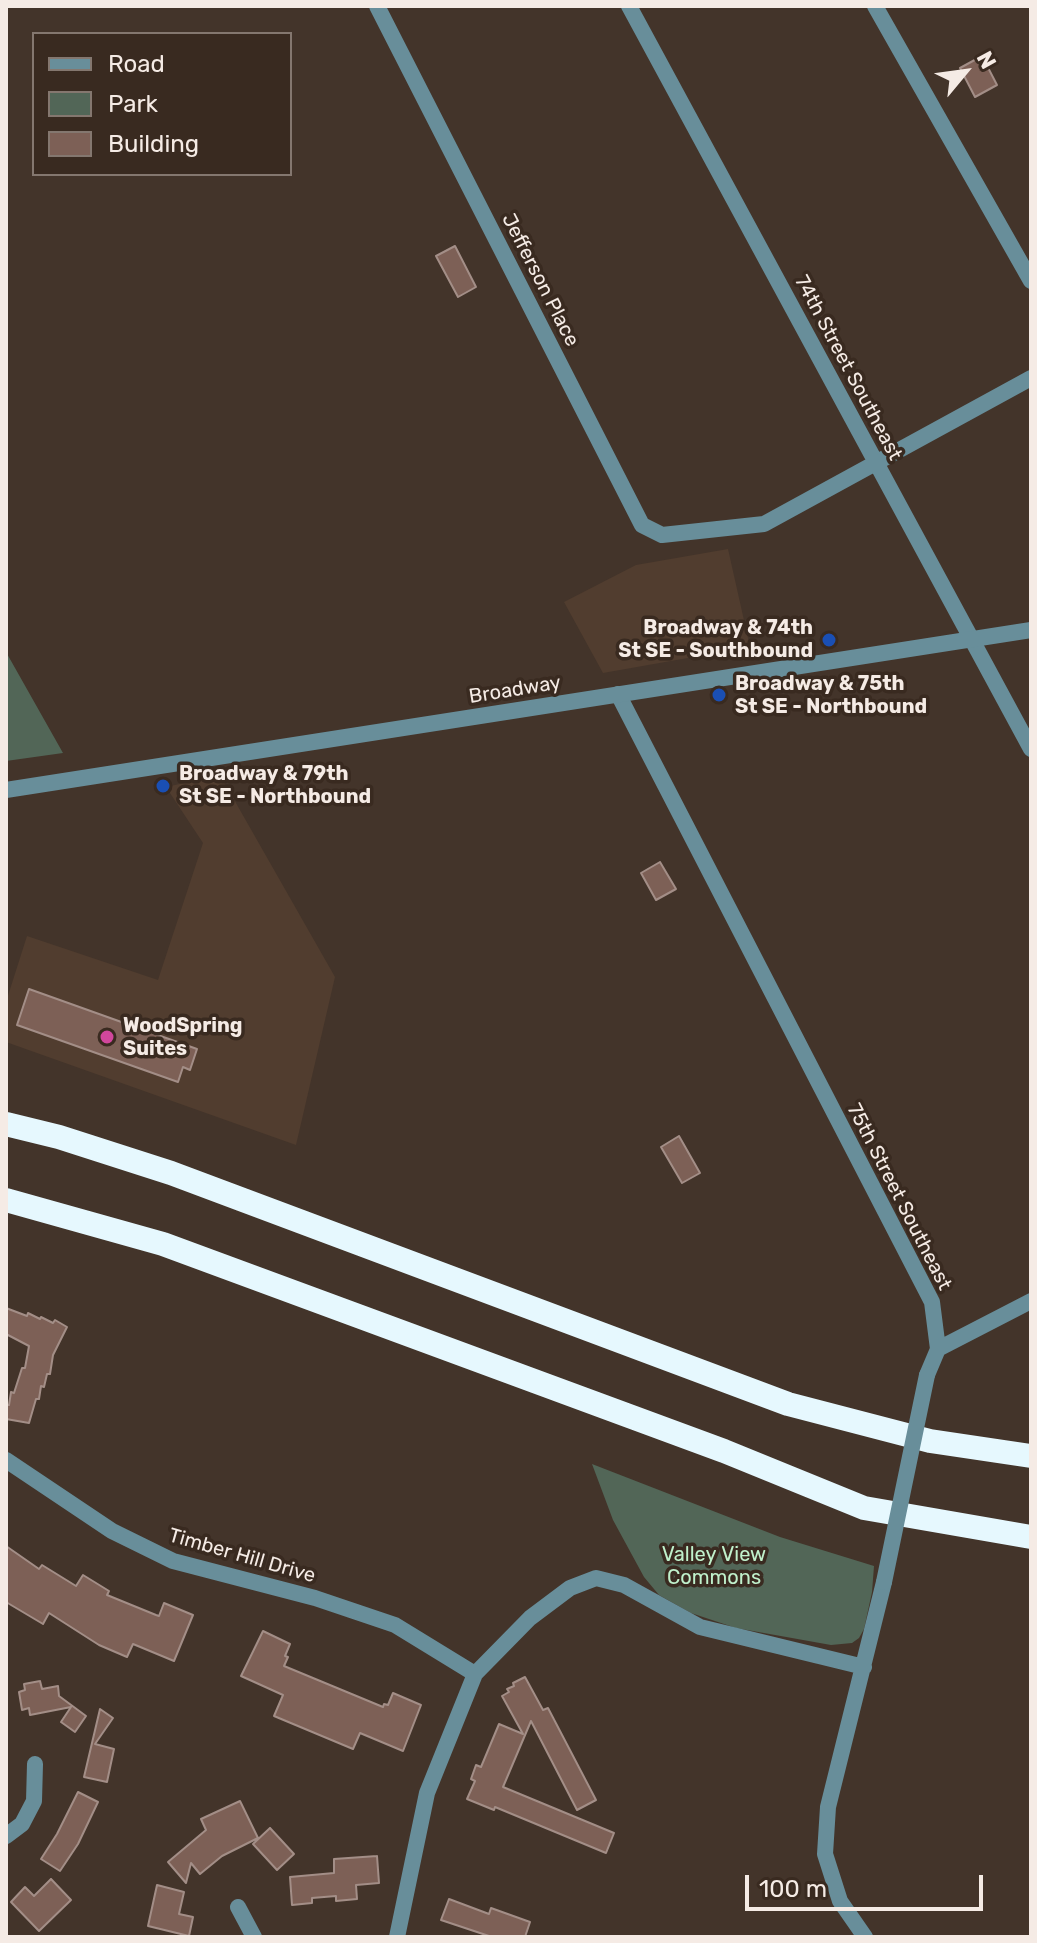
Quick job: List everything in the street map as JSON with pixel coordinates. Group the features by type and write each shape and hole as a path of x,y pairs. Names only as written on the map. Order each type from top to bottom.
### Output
{"highway":[{"path":"6,1124 59,1137 171,1173 788,1404 930,1441 1031,1456"},
{"path":"6,1200 163,1244 724,1451 864,1508 1031,1537"}],"street":[{"name":"Jefferson Place","path":"377,6 642,525 662,535 764,524 876,463"},
{"name":"74th Street Southeast","path":"629,6 1031,749"},
{"path":"875,6 1031,281"},
{"path":"876,463 1031,378"},
{"name":"Broadway","path":"6,790 1031,630"},
{"name":"75th Street Southeast","path":"618,694 932,1302 938,1349"},
{"path":"865,1937 840,1901 825,1854 828,1807 884,1582 927,1375 938,1349 1031,1301"},
{"name":"Timber Hill Drive","path":"6,1460 112,1531 173,1561 315,1598 395,1625 475,1674"},
{"path":"397,1937 427,1793 475,1674 530,1618 570,1588 596,1578 624,1585 700,1627 864,1667"},
{"path":"6,1836 22,1824 34,1801 35,1764"},
{"path":"238,1907 254,1937"}],"shaded area":[{"path":"728,549 750,647 603,673 564,602 636,565"},
{"path":"220,775 335,977 296,1145 6,1042 6,1002 27,936 158,980 203,843 166,787"}],"green space":[{"path":"6,652 63,753 6,761"},
{"name":"Valley View Commons","path":"592,1464 780,1537 874,1566 872,1592 859,1638 852,1643 831,1645 736,1628 691,1613 659,1595 644,1577 613,1520"}],"building":[{"path":"982,56 997,85 975,97 960,68"},
{"path":"455,246 476,287 458,297 436,256"},
{"path":"660,862 676,889 656,900 641,873"},
{"name":"WoodSpring Suites","path":"29,989 197,1049 190,1070 183,1067 178,1082 17,1025"},
{"path":"679,1136 700,1173 682,1183 661,1147"},
{"path":"6,1308 53,1323 55,1320 67,1327 53,1355 50,1374 47,1374 44,1387 41,1386 29,1423 6,1419 6,1405 9,1405 11,1392 14,1393 22,1368 25,1368 29,1346 6,1334"},
{"path":"6,1546 39,1569 42,1565 76,1586 83,1575 109,1591 107,1595 156,1615 159,1616 164,1603 193,1615 174,1661 133,1644 127,1657 99,1645 49,1613 43,1624 6,1602"},
{"path":"263,1631 290,1644 284,1666 383,1707 384,1704 388,1705 393,1693 421,1705 403,1751 360,1733 353,1749 274,1716 283,1695 241,1676"},
{"path":"525,1677 543,1710 548,1708 596,1800 577,1810 531,1721 503,1787 614,1833 606,1853 495,1807 494,1810 467,1799 475,1781 471,1779 476,1765 481,1767 499,1724 523,1734 502,1696 509,1692 507,1689 514,1686 513,1683"},
{"path":"40,1681 42,1689 58,1686 59,1696 86,1716 75,1732 61,1722 71,1707 30,1715 29,1708 22,1710 19,1692 25,1690 24,1684"},
{"path":"100,1709 113,1718 95,1744 114,1749 107,1782 84,1777"},
{"path":"78,1792 98,1802 78,1844 60,1871 41,1859"},
{"path":"240,1801 258,1838 222,1856 200,1874 191,1863 186,1883 168,1862 206,1830 201,1819"},
{"path":"270,1828 294,1854 277,1870 253,1844"},
{"path":"377,1856 379,1883 356,1885 357,1899 336,1901 336,1896 312,1898 312,1903 292,1905 290,1877 334,1873 334,1859"},
{"path":"51,1879 71,1900 39,1931 11,1902 25,1887 34,1896"},
{"path":"157,1885 184,1892 179,1914 193,1917 189,1936 148,1926"},
{"path":"449,1899 489,1914 491,1908 530,1922 525,1937 492,1937 441,1920"}],"place":[{"name":"Broadway & 74th St SE - Southbound","path":"829,640"},
{"name":"Broadway & 75th St SE - Northbound","path":"719,695"},
{"name":"Broadway & 79th St SE - Northbound","path":"163,786"},
{"name":"WoodSpring Suites","path":"107,1037"}]}
